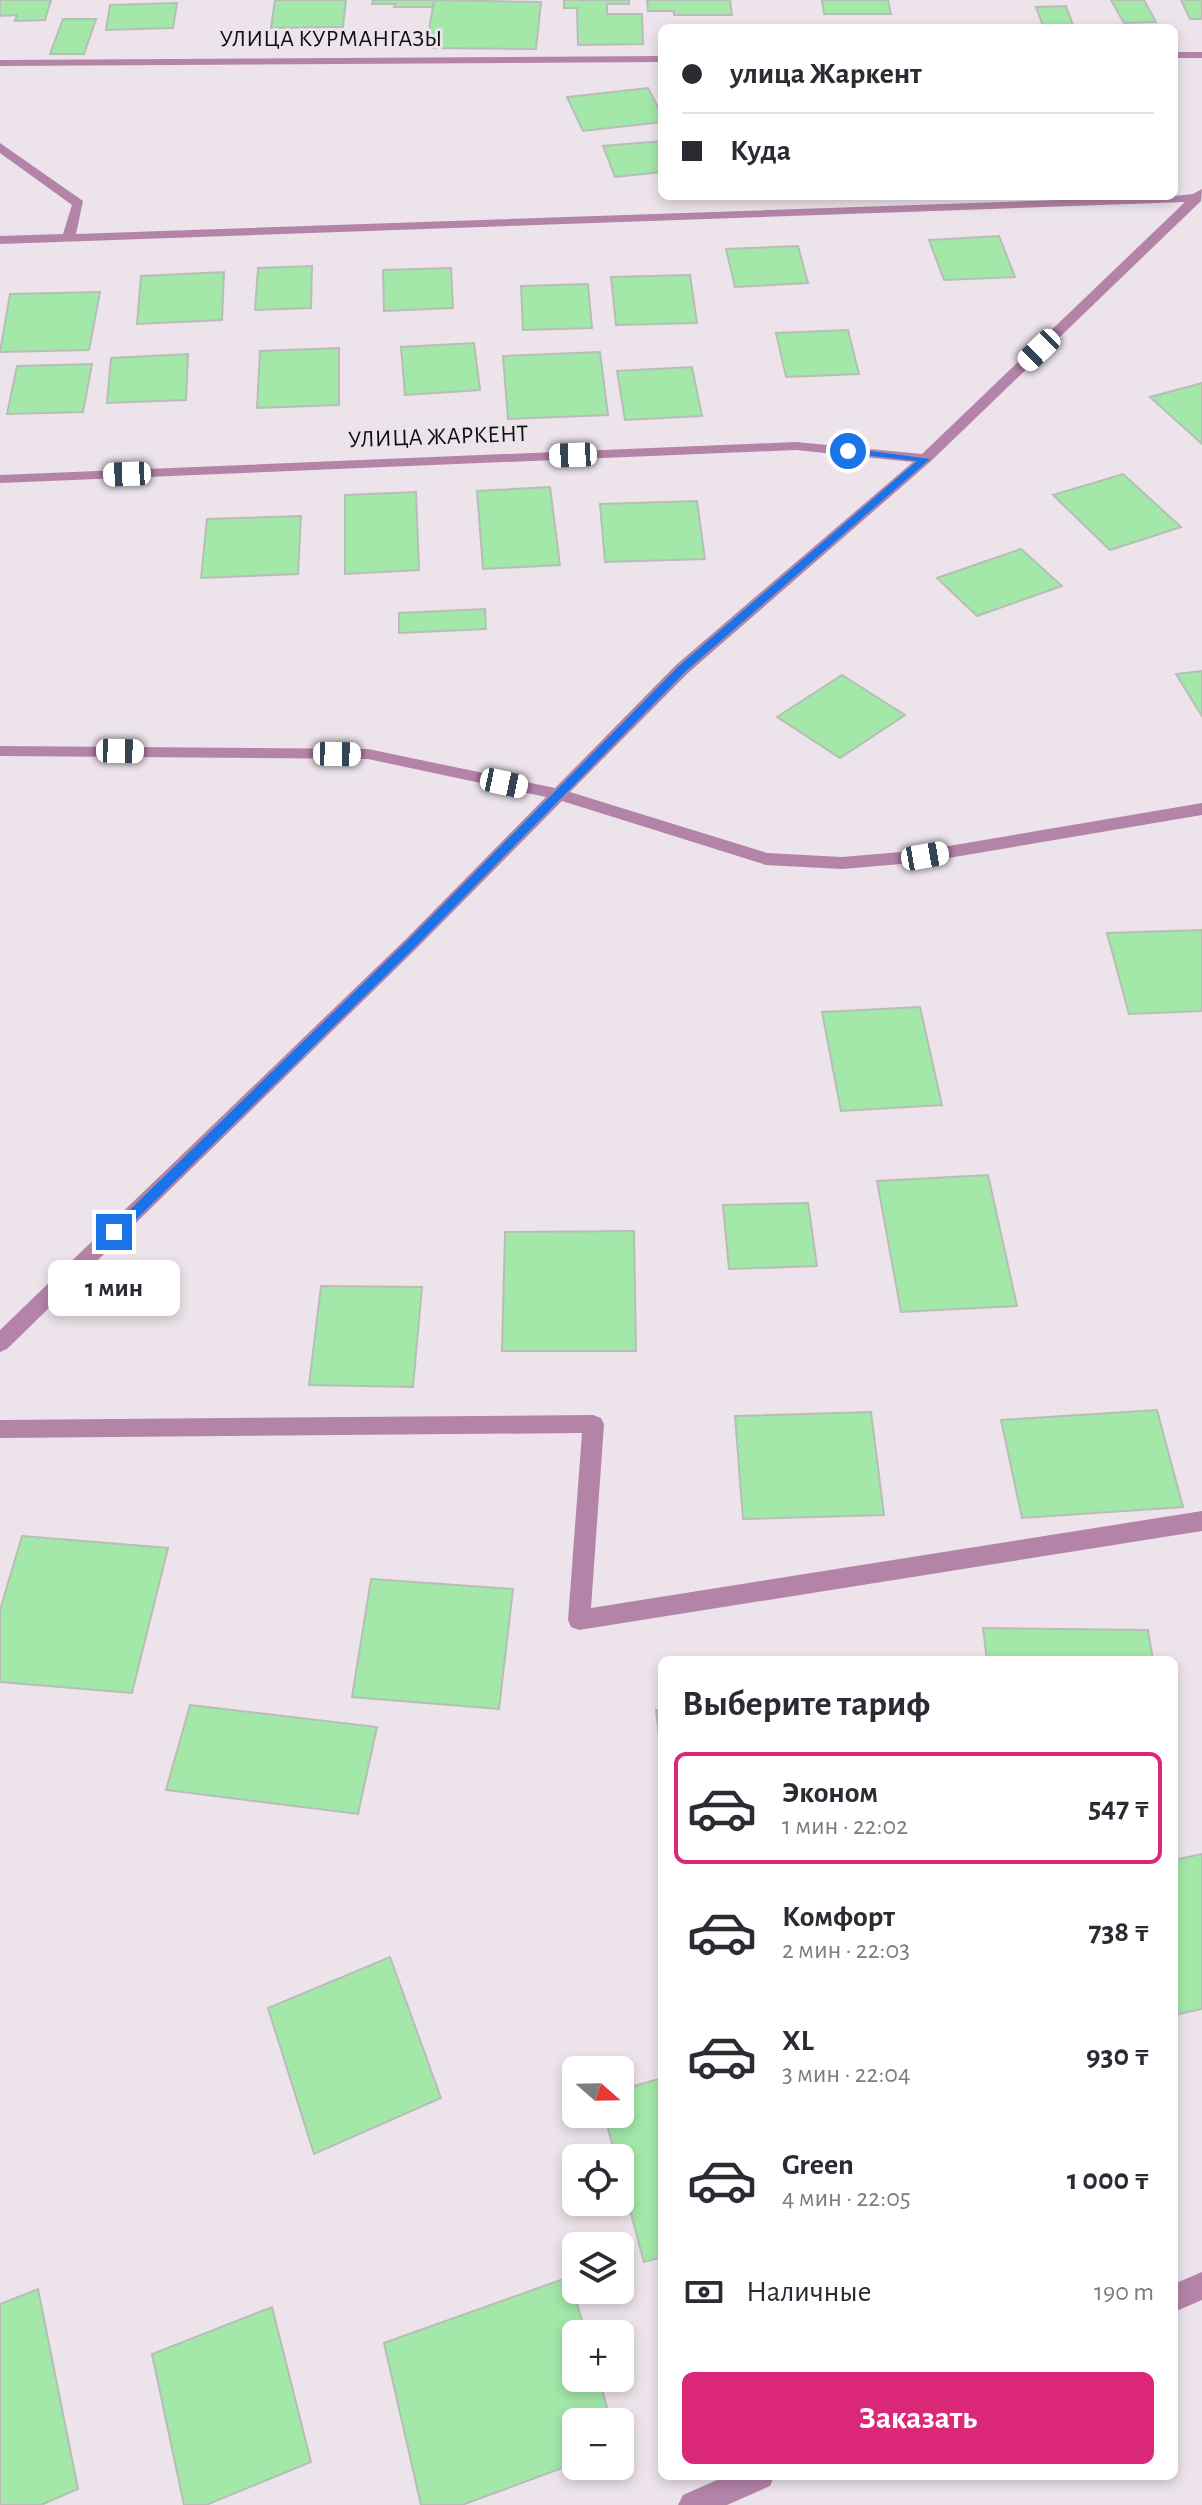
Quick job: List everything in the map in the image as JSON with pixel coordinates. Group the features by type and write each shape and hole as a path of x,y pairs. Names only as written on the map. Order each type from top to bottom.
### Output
{"street":[{"path":"1178,55 1202,55"},
{"name":"УЛИЦА КУРМАНГАЗЫ","path":"0,63 658,59"},
{"path":"0,147 79,204 68,238"},
{"path":"1178,197 1199,196"},
{"path":"0,1343 412,943 682,669 925,459 1199,196"},
{"path":"0,240 1091,200"},
{"name":"УЛИЦА ЖАРКЕНТ","path":"0,479 796,446 925,459"},
{"path":"0,751 368,754 558,794 766,859 842,863 925,856 1202,809"},
{"path":"0,1429 593,1424 579,1620 1202,1521"},
{"path":"1178,2296 1202,2286"},
{"path":"693,2505 751,2480"}],"building":[{"path":"0,0 51,0 45,20 15,21 17,15 0,16"},
{"path":"275,0 346,0 343,27 271,28"},
{"path":"373,0 434,0 433,7 394,7 395,4 372,4"},
{"path":"434,0 541,2 536,49 426,48"},
{"path":"564,0 629,0 629,4 607,4 607,14 642,14 643,44 578,45 577,8 564,8"},
{"path":"647,0 730,0 732,15 674,15 674,11 648,11"},
{"path":"822,0 888,0 891,14 824,14"},
{"path":"1111,0 1144,0 1156,22 1124,23"},
{"path":"1181,0 1202,0 1202,19 1190,19"},
{"path":"177,3 173,28 106,30 110,5"},
{"path":"1066,6 1073,24 1042,24 1036,7"},
{"path":"63,19 96,19 84,54 50,54"},
{"path":"648,88 658,107 658,122 583,131 567,97"},
{"path":"658,141 658,172 615,177 603,146"},
{"path":"999,236 1015,277 944,280 929,240"},
{"path":"798,246 808,283 735,287 726,249"},
{"path":"312,266 311,308 255,310 258,268"},
{"path":"451,268 453,308 384,311 383,270"},
{"path":"224,272 222,320 137,324 141,276"},
{"path":"690,275 697,323 616,325 611,277"},
{"path":"588,284 592,328 523,330 521,286"},
{"path":"100,292 89,350 0,352 10,294"},
{"path":"848,330 859,374 786,377 776,333"},
{"path":"474,343 480,390 405,395 401,347"},
{"path":"339,348 339,405 257,408 260,351"},
{"path":"600,352 608,415 508,419 503,356"},
{"path":"188,354 186,400 107,403 111,358"},
{"path":"92,364 83,412 7,414 17,366"},
{"path":"692,367 702,416 625,420 617,371"},
{"path":"1202,383 1202,444 1150,397"},
{"path":"1123,474 1181,527 1110,550 1053,495"},
{"path":"550,487 560,565 483,569 477,491"},
{"path":"416,492 419,570 345,574 345,495"},
{"path":"697,501 705,559 605,562 600,504"},
{"path":"301,516 298,574 201,578 207,519"},
{"path":"1021,549 1062,586 977,616 937,578"},
{"path":"485,609 486,629 399,633 399,613"},
{"path":"1202,671 1202,716 1176,674"},
{"path":"842,675 905,715 840,758 777,717"},
{"path":"1202,930 1202,1011 1129,1014 1107,933"},
{"path":"920,1007 942,1105 841,1111 822,1012"},
{"path":"988,1175 1017,1306 901,1312 877,1181"},
{"path":"808,1203 817,1266 729,1269 723,1205"},
{"path":"634,1231 636,1351 502,1351 505,1232"},
{"path":"321,1286 422,1287 413,1387 309,1385"},
{"path":"1157,1410 1183,1507 1022,1518 1001,1420"},
{"path":"871,1412 884,1515 743,1519 735,1416"},
{"path":"22,1536 168,1548 132,1693 0,1682 0,1610"},
{"path":"371,1579 513,1589 499,1709 352,1697"},
{"path":"983,1628 1148,1630 1152,1656 986,1656"},
{"path":"190,1705 377,1727 358,1814 166,1790"},
{"path":"1202,1854 1202,2009 1178,2014 1178,1859"},
{"path":"390,1957 441,2098 314,2154 268,2008"},
{"path":"658,2079 658,2258 644,2262 632,2216 634,2216 634,2144 612,2144 608,2128 634,2128 634,2086"},
{"path":"562,2279 562,2304 577,2304 582,2320 562,2320 562,2392 603,2392 607,2408 562,2408 562,2468 462,2505 421,2505 384,2343"},
{"path":"38,2289 78,2489 41,2505 0,2505 0,2304"},
{"path":"272,2307 311,2462 206,2505 184,2505 152,2354"}],"route":[{"path":"114,1232 412,943 682,669 925,459 848,451"}]}
